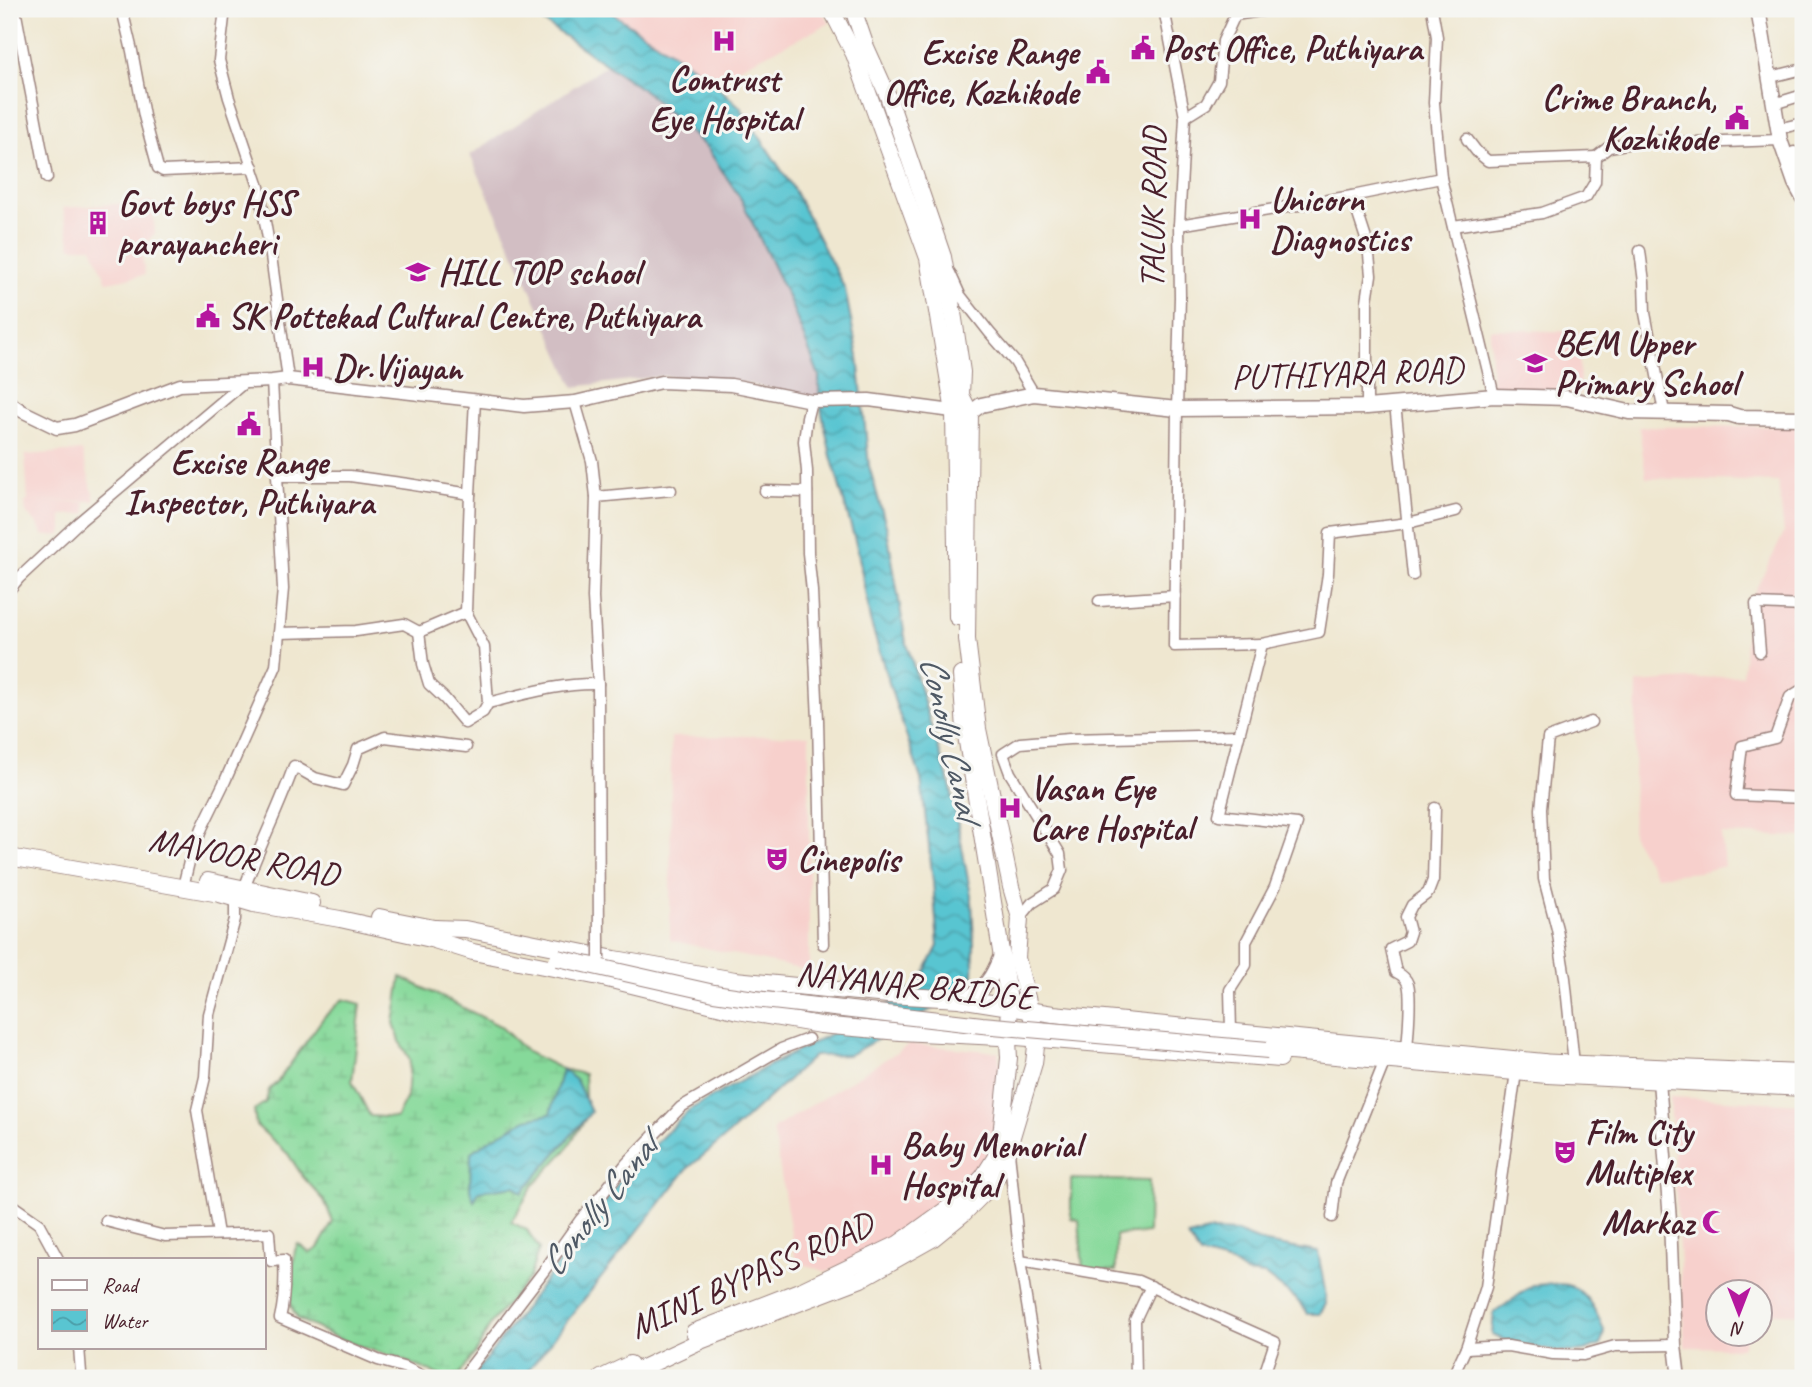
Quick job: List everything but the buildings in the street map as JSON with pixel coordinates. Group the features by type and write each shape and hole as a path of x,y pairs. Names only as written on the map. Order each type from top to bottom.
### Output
{"main road":[{"path":"831,9 854,54 928,258 962,412"},
{"path":"853,9 866,47 888,96 943,257 962,372 967,639 978,729 1020,918 1017,958 1037,1038"},
{"path":"1758,9 1783,133 1803,176"},
{"path":"1764,9 1783,133"},
{"path":"1796,158 1795,183 1803,198"},
{"name":"PUTHIYARA ROAD","path":"962,412 981,405 1034,394 1177,409 1367,407 1494,396 1567,398 1629,412 1803,418"},
{"name":"PUTHIYARA ROAD","path":"1729,414 1739,411 1803,411"},
{"name":"MINI BYPASS ROAD","path":"962,412 957,621 965,729 1010,1007 1004,1147"},
{"name":"MAVOOR ROAD","path":"9,846 239,894 342,908 432,933 558,958"},
{"name":"MAVOOR ROAD","path":"9,857 184,882"},
{"path":"432,933 465,929 735,980 962,1000 1054,1014 1407,1049 1659,1082 1803,1088"},
{"path":"432,933 472,952 599,977 738,1011 820,1025 900,1032 1037,1038 1515,1079 1546,1068 1574,1064 1803,1073"},
{"path":"962,1000 985,987 1001,956"},
{"name":"NAYANAR BRIDGE","path":"558,958 714,993 982,1025 1449,1066 1546,1068"},
{"path":"786,1019 777,1012 775,1003 783,991 795,986"},
{"name":"MINI BYPASS ROAD","path":"621,1378 859,1271 965,1196 983,1177 1004,1147 1034,1063 1037,1038"},
{"path":"1034,1063 1049,1051 1075,1041"},
{"name":"MINI BYPASS ROAD","path":"601,1378 691,1333 859,1271"}],"street":[{"path":"15,9 47,178"},
{"path":"122,9 144,116 158,168 163,172 253,167"},
{"path":"225,9 219,60 259,187 288,379"},
{"name":"TALUK ROAD","path":"1164,9 1185,117 1179,225 1174,646 1262,644"},
{"path":"1185,117 1206,104 1219,81 1223,41 1236,15 1273,9"},
{"path":"1432,9 1437,37 1434,103 1441,178 1494,396"},
{"path":"1775,76 1803,69"},
{"path":"1780,102 1803,95"},
{"path":"1468,139 1488,162 1596,157 1609,147 1648,140 1696,143 1783,133 1803,123"},
{"path":"1453,226 1542,213 1586,197 1595,182 1596,157"},
{"path":"1179,225 1441,178"},
{"path":"1352,195 1368,245 1371,275 1367,301 1367,407"},
{"path":"1640,251 1645,313 1664,412"},
{"path":"943,257 960,295 1015,362 1034,394"},
{"path":"9,402 57,428 75,425 180,385 288,379 524,406 575,402 661,382 731,385 811,401 869,400 962,412"},
{"path":"184,882 202,828 276,666 283,589 272,381"},
{"path":"9,590 79,522 245,382"},
{"path":"419,632 423,664 429,684 465,723 483,712 488,702 484,647 466,612 475,400"},
{"path":"811,401 804,441 818,720 823,944"},
{"path":"575,402 592,461 596,497 593,598 598,684 599,960"},
{"path":"1395,404 1413,575"},
{"path":"278,476 350,477 470,494"},
{"path":"596,497 671,489"},
{"path":"765,491 807,492"},
{"path":"1231,1031 1230,990 1246,965 1246,942 1275,887 1297,824 1219,815 1262,644 1320,632 1331,533 1408,523 1456,511"},
{"path":"1099,601 1175,596"},
{"path":"1759,652 1755,604 1803,606"},
{"path":"419,632 466,612"},
{"path":"279,633 356,631 404,624 419,632"},
{"path":"488,702 561,685 598,684"},
{"path":"1803,689 1790,697 1775,738 1742,746 1736,794 1803,799"},
{"path":"1574,1064 1566,978 1544,879 1541,809 1548,738 1591,722"},
{"path":"1020,918 1032,903 1054,889 1062,870 1060,854 1010,773 1003,754 1020,743 1056,740 1239,735"},
{"path":"218,1234 197,1110 205,1077 209,1014 235,919 239,894 275,816 294,766 315,778 343,785 354,765 358,749 385,737 466,747"},
{"path":"1407,1049 1408,984 1403,976 1396,972 1391,949 1407,942 1410,932 1406,917 1412,905 1428,893 1433,880 1434,808"},
{"path":"463,1378 581,1219 626,1164 681,1107 781,1049 808,1039"},
{"path":"1332,1217 1336,1183 1382,1068"},
{"path":"1452,1378 1466,1348 1486,1287 1515,1079"},
{"path":"1659,1082 1679,1378"},
{"path":"1004,1147 1039,1378"},
{"path":"9,1203 39,1224 57,1258"},
{"path":"106,1221 165,1236 270,1233 271,1261 284,1260 284,1302 280,1318 377,1360 406,1368 427,1378"},
{"path":"1020,1261 1138,1280 1275,1342 1263,1378"},
{"path":"1136,1378 1135,1320 1151,1286"},
{"path":"1466,1348 1508,1346 1553,1354 1583,1355 1615,1346 1675,1345"},
{"path":"78,1378 81,1373 79,1348"}],"shaded area":[{"name":"Comtrust Eye Hospital","path":"617,9 821,9 830,23 712,81 612,14"},
{"path":"607,65 649,94 707,148 741,199 789,299 819,376 819,399 734,381 663,376 574,387 470,155"},
{"path":"152,201 155,233 141,249 145,275 107,282 92,247 71,247 63,208"},
{"name":"BEM Upper Primary School","path":"1490,329 1579,332 1580,394 1492,395"},
{"path":"1803,426 1803,837 1721,834 1725,866 1699,872 1656,876 1632,836 1637,683 1743,675 1749,603 1784,533 1778,482 1646,478 1639,427"},
{"path":"82,451 95,501 29,501 85,502 86,514 62,515 62,535 44,536 26,513 25,502 28,501 25,455"},
{"path":"809,735 809,971 670,940 671,737"},
{"name":"Baby Memorial Hospital","path":"910,1044 998,1052 1005,1094 994,1149 970,1181 888,1243 827,1272 796,1262 773,1129"},
{"path":"1670,1097 1803,1104 1803,1314 1773,1313 1773,1278 1703,1278 1703,1347 1685,1347"}],"green space":[{"path":"401,977 500,1026 527,1052 562,1069 584,1074 586,1118 566,1150 533,1186 511,1222 527,1230 539,1249 529,1278 491,1323 479,1347 460,1374 444,1377 341,1340 298,1319 289,1294 295,1250 298,1244 310,1253 318,1248 333,1222 324,1200 303,1177 288,1154 256,1125 254,1110 266,1102 269,1090 324,1017 343,999 361,1004 352,1081 370,1116 396,1118 407,1097 410,1060 394,1023"},
{"path":"1071,1179 1149,1181 1148,1233 1116,1235 1116,1271 1083,1270 1079,1220 1071,1218"}],"water":[{"name":"Conolly Canal","path":"525,9 606,9 712,82 740,107 793,188 845,289 858,357 869,466 887,529 905,637 951,788 972,901 973,975 944,1002 849,1055 814,1056 687,1169 522,1378 472,1378 625,1174 689,1110 889,1004 920,982 938,946 921,779 870,620 858,551 831,456 819,399 819,376 789,299 741,199 707,148 649,94"},
{"path":"562,1069 576,1080 591,1112 522,1193 515,1186 479,1191 474,1201 470,1189 471,1152 527,1119 550,1114"},
{"path":"1211,1231 1237,1232 1265,1243 1318,1252 1326,1304 1320,1314 1308,1314 1296,1299 1265,1275 1246,1273 1231,1263 1200,1255 1188,1237"},
{"path":"1564,1284 1581,1292 1596,1312 1605,1333 1600,1345 1584,1351 1551,1350 1492,1335 1494,1313 1533,1285"}],"place":[{"name":"Comtrust Eye Hospital","path":"724,41"},
{"name":"Post Office, Puthiyara","path":"1143,48"},
{"name":"Excise Range Office, Kozhikode","path":"1098,72"},
{"name":"Crime Branch, Kozhikode","path":"1737,118"},
{"name":"Unicorn Diagnostics","path":"1250,219"},
{"name":"Govt boys HSS parayancheri","path":"98,223"},
{"name":"HILL TOP school","path":"418,272"},
{"name":"SK Pottekad Cultural Centre, Puthiyara","path":"208,316"},
{"name":"BEM Upper Primary School","path":"1535,363"},
{"name":"Dr.Vijayan","path":"313,367"},
{"name":"Excise Range Inspector, Puthiyara","path":"249,424"},
{"name":"Vasan Eye Care Hospital","path":"1010,808"},
{"name":"Cinepolis","path":"777,859"},
{"name":"Film City Multiplex","path":"1565,1152"},
{"name":"Baby Memorial Hospital","path":"881,1165"},
{"name":"Markaz","path":"1714,1222"}]}
